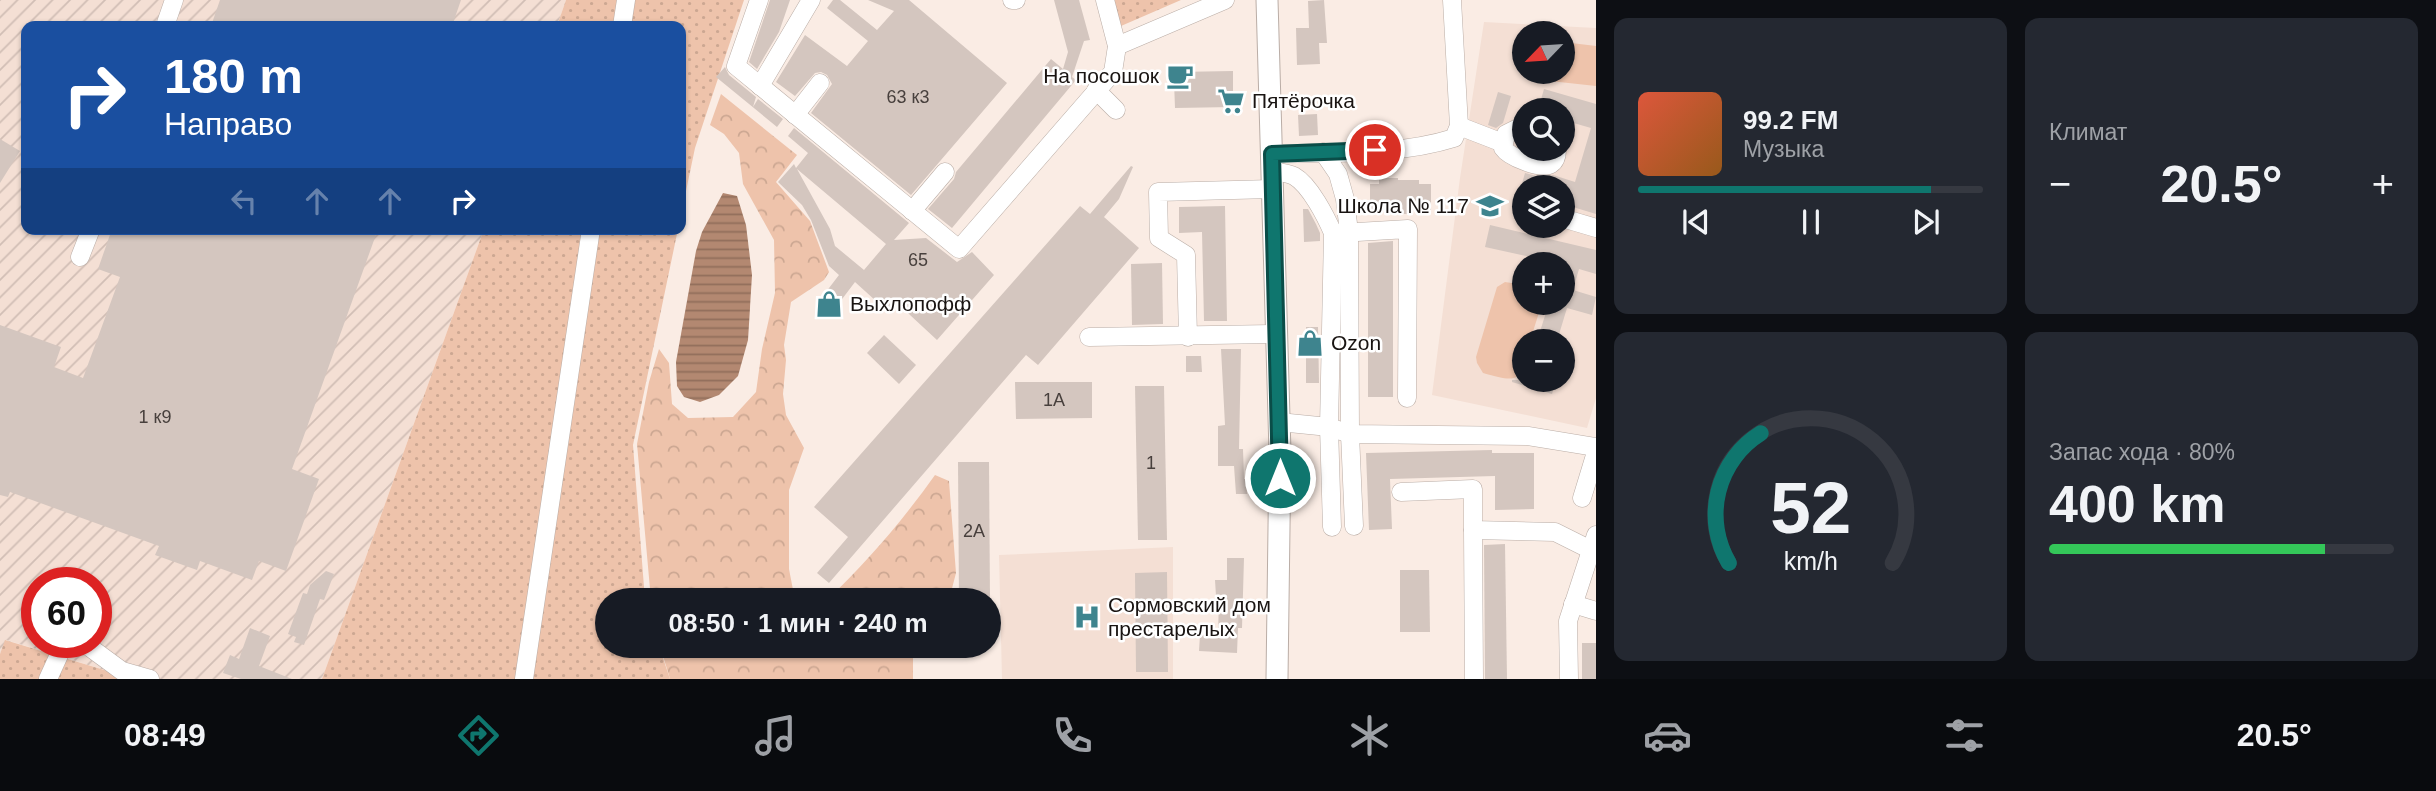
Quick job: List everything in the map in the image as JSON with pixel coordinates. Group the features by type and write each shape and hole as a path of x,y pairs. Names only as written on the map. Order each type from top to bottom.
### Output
{"main road":[{"path":"1267,0 1279,422 1279,630 1276,679"}],"street":[{"path":"167,21 174,0"},
{"path":"623,21 626,0"},
{"path":"759,0 736,66 959,249 1112,72 1117,46 1104,0"},
{"path":"761,86 811,0"},
{"path":"1117,46 1225,0"},
{"path":"1188,337 1186,255 1159,238 1158,192 1272,171 1323,152 1430,145 1454,138 1459,126 1452,0"},
{"path":"795,115 820,83"},
{"path":"1096,90 1116,110"},
{"path":"1459,126 1503,143"},
{"path":"1512,130 1508,132 1503,143 1503,148 1512,156"},
{"path":"1323,152 1338,174 1345,199 1329,427 1332,527"},
{"path":"1526,161 1542,166 1554,161"},
{"path":"1272,171 1294,176 1341,232 1354,526"},
{"path":"912,211 945,172"},
{"path":"1575,222 1596,228"},
{"path":"1341,232 1408,229 1407,398"},
{"path":"80,257 89,235"},
{"path":"524,679 590,235"},
{"path":"1089,337 1277,334"},
{"path":"1279,422 1329,427 1350,434 1528,436 1596,449 1582,498"},
{"path":"1401,492 1473,489 1474,679"},
{"path":"1473,530 1555,532 1594,542 1568,621 1569,679"},
{"path":"1573,604 1596,611"},
{"path":"48,679 64,644 88,646 122,671 150,679"}],"shaded area":[{"path":"0,0 566,0 559,21 21,21 21,235 482,235 322,679 134,679 65,658 112,658 112,567 21,567 21,645 6,640 0,654"},
{"name":"Школа № 117","path":"1484,22 1512,24 1512,84 1575,84 1575,27 1596,28 1596,398 1587,428 1432,395 1460,178"},
{"path":"723,193 737,196 746,225 752,275 748,340 738,376 719,395 700,402 684,397 677,386 676,362 696,251 702,232"},
{"name":"Сормовский дом престарелых","path":"1173,547 1173,679 1002,679 999,555"}],"green space":[{"path":"566,0 744,0 695,148 686,191 686,21 559,21"},
{"path":"1113,0 1181,0 1121,26"},
{"path":"1575,43 1596,46 1596,86 1575,84"},
{"path":"721,94 797,155 776,182 810,221 829,272 824,280 791,302 784,345 786,360 783,394 786,415 804,448 789,490 789,569 793,588 650,588 637,444 649,382 659,349 669,363 672,404 688,418 733,417 756,392 762,349 775,293 774,240 743,184 739,153 724,134 710,125"},
{"path":"482,235 677,235 633,445 644,588 595,588 595,658 663,658 670,679 322,679"},
{"path":"1505,282 1512,283 1512,315 1538,315 1534,329 1512,329 1512,378 1483,373 1476,357 1497,287"},
{"path":"935,475 949,481 956,573 952,588 839,588 884,540"},
{"path":"5,640 21,645 21,658 65,658 134,679 0,679 0,654"},
{"path":"664,658 913,658 913,679 670,679"}],"building":[{"path":"220,0 461,0 454,21 213,21"},
{"path":"770,0 790,0 779,32 757,69 749,62"},
{"path":"833,0 840,0 877,30 894,11 868,0 909,0 1007,83 911,195 811,113 832,84 827,75 815,73 795,96 776,82 805,35 847,66 868,41 827,8"},
{"path":"1054,0 1079,0 1090,40 1084,41 1072,77 1076,80 952,228 928,209 1051,59 1063,69 1068,52"},
{"path":"1324,0 1327,43 1319,43 1320,64 1297,65 1296,28 1309,28 1308,1"},
{"path":"725,67 729,75 756,97 753,107 758,99 783,119 777,127 716,77"},
{"path":"1233,71 1233,107 1175,108 1174,81 1178,80 1177,72"},
{"path":"1544,89 1596,104 1596,214 1575,208 1575,182 1591,128 1575,123 1575,98 1541,98"},
{"path":"1498,92 1511,96 1503,123 1496,128 1488,125"},
{"path":"1317,114 1318,135 1299,136 1298,115"},
{"path":"794,128 909,223 894,240 926,238 957,262 972,252 994,275 937,340 896,302 887,311 855,282 830,315 816,305 839,275 829,266 811,220 802,205 778,182 794,164 796,168 808,153 788,136","holes":["797,169 886,244 864,270 835,246 830,229"]},
{"path":"0,139 20,151 0,183"},
{"path":"1131,166 1133,167 1119,199 1104,217 1139,248 1038,365 1026,355 829,583 817,573 848,537 814,507 1080,206 1090,214"},
{"path":"1379,178 1419,180 1419,184 1431,184 1431,210 1413,210 1412,214 1398,214 1398,210 1370,210 1370,184 1379,184"},
{"path":"1225,206 1227,321 1204,321 1202,232 1179,233 1179,207"},
{"path":"1303,209 1308,209 1316,224 1320,241 1304,242"},
{"path":"1490,225 1512,230 1512,238 1545,238 1596,250 1596,274 1579,269 1575,283 1575,252 1512,253 1485,247"},
{"path":"110,235 376,235 292,469 319,479 286,571 259,561 252,580 200,561 197,570 155,555 159,546 10,492 8,497 0,495 0,325 61,347 54,367 83,378 120,277 98,269"},
{"path":"1393,241 1393,397 1368,397 1368,243"},
{"path":"1162,263 1163,324 1132,325 1131,264"},
{"path":"1575,291 1596,297 1592,315 1575,310"},
{"path":"1545,315 1565,315 1561,329 1541,329"},
{"path":"1306,327 1318,327 1319,383 1306,383"},
{"path":"884,335 916,365 899,384 867,353"},
{"path":"1221,349 1241,349 1239,449 1243,449 1247,494 1236,494 1234,466 1218,466 1218,426 1225,425"},
{"path":"1186,356 1201,356 1202,372 1186,372"},
{"path":"1015,382 1092,382 1092,418 1016,419"},
{"path":"1135,386 1164,386 1167,540 1138,540"},
{"path":"1492,450 1492,453 1534,453 1534,509 1495,510 1495,476 1390,479 1392,529 1369,530 1366,453"},
{"path":"958,462 989,462 990,588 959,588"},
{"path":"1505,544 1507,679 1485,679 1484,545"},
{"path":"1227,558 1244,558 1242,628 1238,628 1237,653 1199,651 1200,635 1218,636 1219,596 1216,596 1215,580 1227,580"},
{"path":"1400,570 1429,570 1430,632 1400,632"},
{"path":"326,571 334,574 324,600 320,599 304,645 294,642 296,637 288,634 303,593 307,594 310,585"},
{"path":"1167,572 1168,672 1136,672 1135,573"},
{"path":"250,628 270,636 259,666 292,679 241,679 223,673 230,655 239,659"},
{"path":"1582,643 1596,643 1596,679 1582,679"}],"place":[{"name":"На посошок","path":"1180,76"},
{"name":"Пятёрочка","path":"1231,101"},
{"name":"Школа № 117","path":"1490,206"},
{"name":"Выхлопофф","path":"829,304"},
{"name":"Ozon","path":"1310,343"},
{"name":"Сормовский дом престарелых","path":"1087,617"}],"route":[{"path":"1280,478 1272,154 1375,150"}]}
